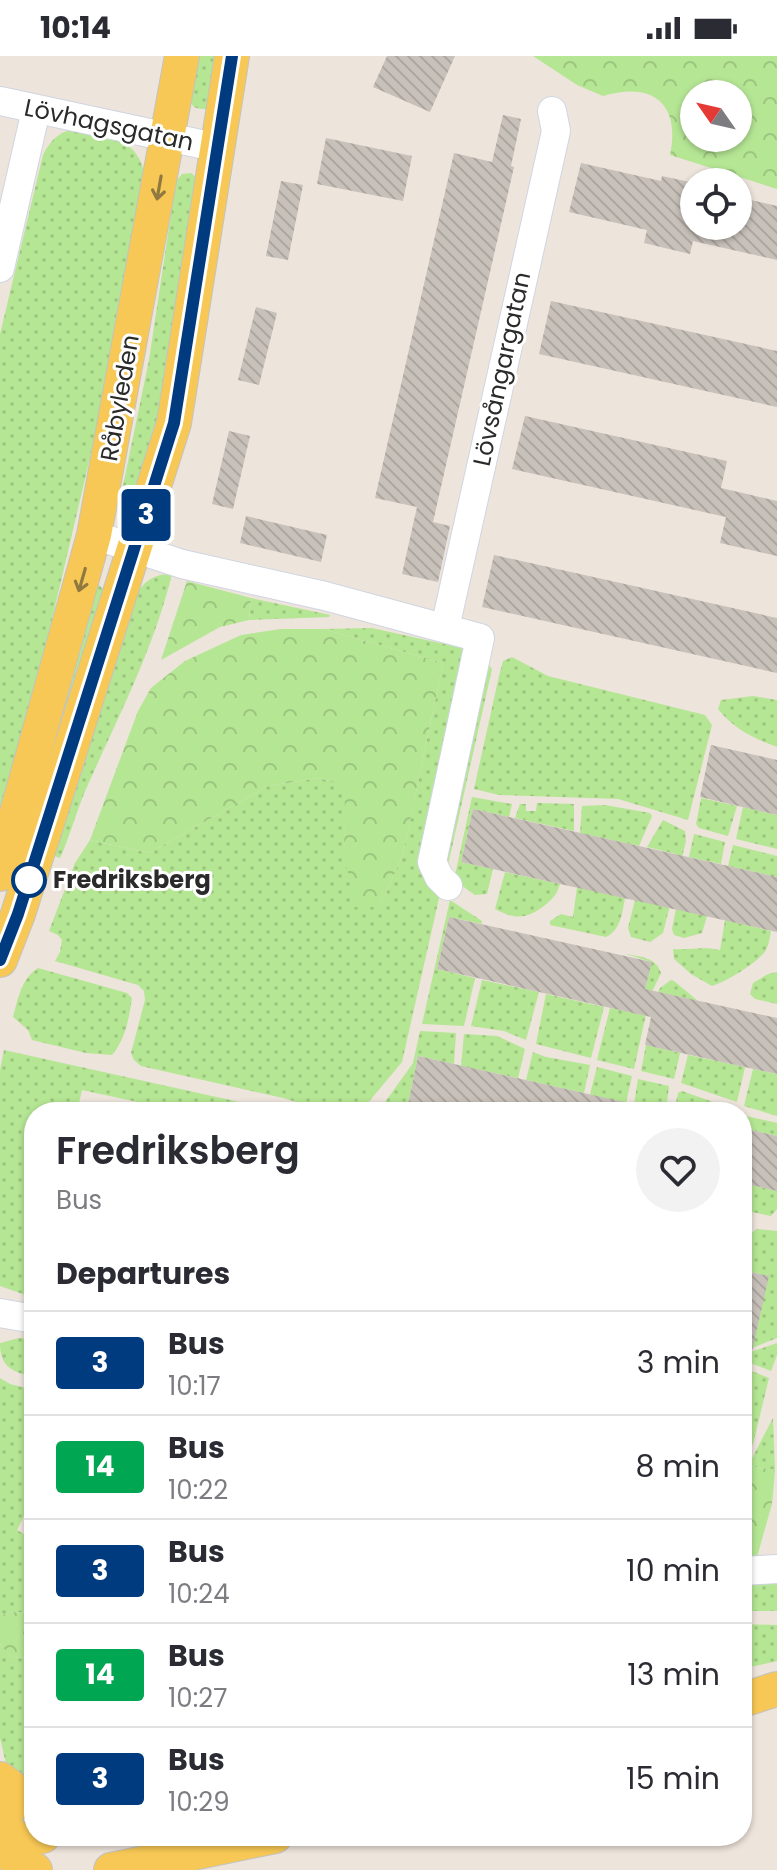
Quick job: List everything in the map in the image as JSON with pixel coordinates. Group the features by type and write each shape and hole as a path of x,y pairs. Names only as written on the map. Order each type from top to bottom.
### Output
{"main road":[{"name":"Råbyleden","path":"0,874 94,535 182,56"},
{"path":"0,960 22,900 174,423 232,56"},
{"path":"0,1779 24,1797"},
{"path":"0,1793 6,1820 0,1844"},
{"path":"0,1844 24,1840"},
{"path":"0,1844 24,1866 35,1870"},
{"path":"111,1870 227,1846"}],"street":[{"name":"Lövhagsgatan","path":"0,101 219,148"},
{"path":"0,268 36,110"},
{"name":"Lövsångargatan","path":"445,628 556,131 552,111"},
{"path":"94,535 182,564 325,596 480,638 432,862 439,877 448,886"},
{"path":"0,1313 24,1317"},
{"path":"752,1570 777,1569"}],"green space":[{"path":"196,56 219,56 212,101 206,109 195,107 189,99"},
{"path":"533,56 777,56 777,189 752,181 752,168 711,168 670,155 671,122 667,110 649,94 620,92 603,96 577,85"},
{"path":"78,128 111,137 129,146 141,163 145,176 104,398 0,841 0,334 43,155 57,137"},
{"path":"191,173 197,178 155,449 130,514 120,511 119,505 149,360 176,181 182,174"},
{"path":"172,574 145,657 86,789 64,850 60,858 52,855 133,600 149,580"},
{"path":"187,581 251,598 249,620 220,627 161,660"},
{"path":"99,585 105,596 63,715 60,716 91,586"},
{"path":"251,598 330,615 249,620"},
{"path":"372,628 467,649 440,894 402,1062 369,1102 296,1102 141,1066 131,1053 145,1000 144,991 138,985 55,961 62,940 49,931 75,863 90,840 149,853 268,786 319,778 346,786 344,855 380,907 403,854 443,663 323,629"},
{"path":"281,629 323,629 443,663 403,854 380,907 355,907 344,855 345,786 319,778 268,786 149,853 90,840 138,711 151,688 185,661 241,635"},
{"path":"512,657 548,676 705,715 712,725 688,820 618,799 499,795 474,789 503,661"},
{"path":"487,662 492,669 446,874 442,861"},
{"path":"753,696 777,700 777,747 744,732 718,709 721,700"},
{"path":"472,797 512,804 509,817 473,809 461,862 493,869 487,894 475,895 454,880"},
{"path":"701,798 737,806 728,836 699,828 696,824"},
{"path":"537,803 574,804 574,831 515,818 520,804 526,804 526,811 536,811"},
{"path":"605,805 650,813 652,816 639,846 580,833 582,806"},
{"path":"743,807 777,815 777,849 736,839"},
{"path":"663,820 685,831 686,841 663,933 650,942 631,937 628,928 635,900 664,906 676,854 647,847"},
{"path":"694,834 725,842 721,864 689,857"},
{"path":"733,845 777,856 777,877 728,866"},
{"path":"505,872 560,884 558,891 539,910 521,916 509,915 495,909"},
{"path":"577,887 625,898 620,920 611,934 606,937 550,925 550,921 561,914 573,917"},
{"path":"450,900 482,924 449,917 437,969 475,978 464,1026 422,1024"},
{"path":"676,909 707,916 702,933 684,938 674,935 672,929"},
{"path":"725,920 771,931 770,938 766,950 757,960 712,986 674,959 673,949 720,950"},
{"path":"626,954 652,961 661,973 650,996 634,1069 597,1060 610,1008 640,1014 651,962"},
{"path":"38,968 127,993 132,998 123,1036 112,1055 86,1053 32,1040 28,1030 13,1017 24,984"},
{"path":"777,972 777,1004 755,999 750,994 753,983"},
{"path":"482,980 539,992 526,1040 504,1031 471,1026"},
{"path":"671,980 674,981 698,1001 658,992"},
{"path":"546,994 604,1007 591,1058 536,1044"},
{"path":"420,1031 456,1033 454,1064 418,1056 408,1102 385,1102 413,1063"},
{"path":"464,1034 497,1036 525,1049 518,1078 461,1066"},
{"path":"646,1045 680,1053 674,1079 641,1071"},
{"path":"4,1050 239,1102 137,1102 82,1090 79,1102 24,1102 24,1294 0,1286 0,1070"},
{"path":"533,1052 590,1065 584,1093 526,1080"},
{"path":"688,1055 745,1067 737,1102 681,1083"},
{"path":"597,1067 632,1076 626,1102 605,1102 590,1094"},
{"path":"753,1069 777,1074 777,1116 752,1108 752,1102 745,1102"},
{"path":"638,1079 669,1086 667,1102 634,1102"},
{"path":"682,1091 713,1102 676,1102 678,1093"},
{"path":"752,1117 777,1123 777,1136 752,1130"},
{"path":"752,1185 777,1191 777,1209 771,1216 752,1212"},
{"path":"757,1229 777,1231 777,1338 752,1348 752,1323 768,1276 752,1272 752,1232"},
{"path":"24,1338 24,1374 5,1363 0,1343"},
{"path":"777,1343 777,1355 771,1371 752,1364 752,1352"},
{"path":"752,1371 769,1378 752,1445"},
{"path":"0,1378 24,1388 24,1516 17,1530 24,1534 24,1613 9,1612 0,1617"},
{"path":"773,1418 775,1470 752,1467 752,1458"},
{"path":"752,1467 775,1470 772,1504 757,1557 752,1557"},
{"path":"777,1581 777,1611 752,1611 752,1582"},
{"path":"9,1612 24,1613 24,1657 12,1658 0,1644 0,1617"},
{"path":"752,1624 777,1625 777,1661 752,1667"},
{"path":"0,1644 12,1658 24,1657 24,1786 7,1768 0,1738"}],"building":[{"path":"387,56 455,56 430,112 373,87"},
{"path":"503,115 521,119 511,166 514,167 433,522 450,526 438,582 402,574 417,507 375,498 454,153 492,162"},
{"path":"326,138 412,156 403,201 317,184"},
{"path":"581,163 661,181 662,176 680,180 680,240 752,240 752,200 777,206 777,260 693,241 690,254 644,243 647,230 569,212"},
{"path":"281,181 303,185 288,260 266,256"},
{"path":"551,301 777,351 777,407 539,354"},
{"path":"256,307 277,313 259,385 238,380"},
{"path":"525,416 727,461 721,488 777,501 777,556 720,543 726,517 512,469"},
{"path":"229,431 250,436 233,509 212,504"},
{"path":"246,516 327,535 321,562 240,543"},
{"path":"494,555 777,618 777,673 482,607"},
{"path":"711,745 777,760 777,815 700,797"},
{"path":"473,809 777,877 777,932 461,862"},
{"path":"449,917 652,962 645,989 777,1018 777,1074 645,1045 651,1017 437,969"},
{"path":"418,1056 624,1102 408,1102"},
{"path":"752,1130 777,1136 777,1191 752,1185"},
{"path":"752,1272 769,1276 752,1351"}],"bus line":[{"name":"3","path":"0,960 18,914 174,423 232,56"}],"place":[{"name":"Fredriksberg","path":"29,880"}]}
